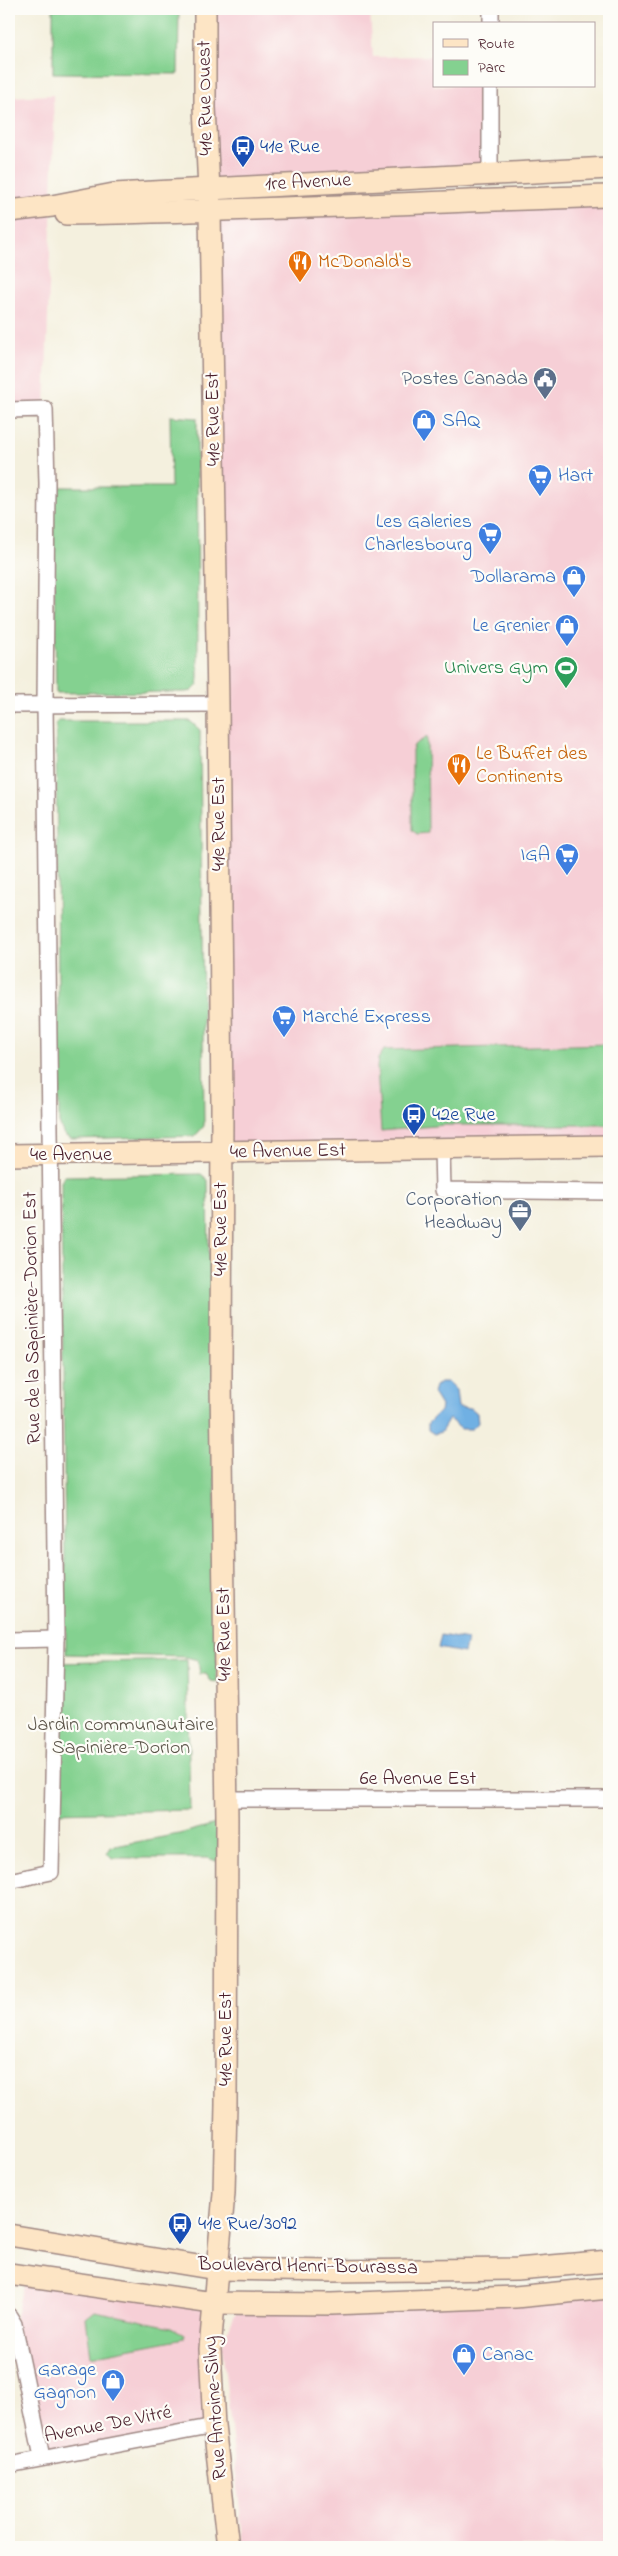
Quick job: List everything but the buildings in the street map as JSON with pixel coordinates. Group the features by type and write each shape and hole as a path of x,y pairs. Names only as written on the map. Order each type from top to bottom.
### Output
{"street":[{"name":"41e Rue Ouest","path":"205,9 208,188"},
{"path":"490,9 490,22"},
{"path":"490,88 490,173"},
{"name":"1re Avenue","path":"9,212 114,194 609,168"},
{"name":"41e Rue Est","path":"208,188 210,211 218,704 222,1153 221,1381 226,1800 226,2104 224,2193 216,2269"},
{"name":"1re Avenue","path":"9,212 210,211 392,202 609,196"},
{"name":"Rue de la Sapinière-Dorion Est","path":"9,410 45,409 47,484 45,704 56,1639 51,1872 9,1881"},
{"path":"9,705 127,706 218,704"},
{"name":"4e Avenue Est","path":"134,1155 609,1146"},
{"path":"442,1149 443,1190 609,1192"},
{"name":"4e Avenue","path":"9,1155 134,1155"},
{"path":"9,1640 56,1639"},
{"name":"6e Avenue Est","path":"226,1800 609,1799"},
{"name":"Boulevard Henri-Bourassa","path":"9,2235 216,2269 330,2271 517,2269 609,2261"},
{"name":"Rue Antoine-Silvy","path":"216,2269 210,2349 214,2426 228,2547"},
{"name":"Boulevard Henri-Bourassa","path":"9,2274 213,2303 331,2304 515,2298 609,2288"},
{"path":"9,2316 14,2324 42,2457"},
{"name":"Avenue De Vitré","path":"9,2465 42,2457 214,2426"}],"shaded area":[{"path":"206,9 294,9 294,12 323,13 370,12 373,57 433,56 433,88 490,88 490,173 208,188"},
{"path":"53,95 54,133 45,409 9,410 9,97"},
{"path":"609,196 609,1146 222,1153 210,211"},
{"path":"25,2277 213,2303 214,2426 42,2457 14,2324"},
{"path":"609,2294 609,2547 244,2547 222,2346 235,2313"}],"green space":[{"path":"53,9 179,9 178,74 53,73"},
{"path":"170,416 197,418 198,685 192,691 186,692 56,693 53,487 171,487"},
{"path":"58,721 190,721 200,730 204,1126 195,1136 71,1139 64,1135 59,1123 56,724"},
{"path":"427,737 428,833 417,834 412,830 412,751 414,745"},
{"path":"609,1044 609,1125 445,1125 381,1131 377,1067 378,1059 384,1050"},
{"path":"201,1174 208,1180 209,1259 213,1259 217,1682 211,1681 206,1674 200,1674 198,1660 186,1657 66,1654 61,1181 63,1181 64,1176"},
{"name":"Jardin communautaire Sapinière-Dorion","path":"187,1660 190,1810 52,1813 55,1663"},
{"path":"219,1823 219,1862 208,1858 112,1858 107,1852 110,1847 179,1834"},
{"path":"95,2311 171,2327 184,2334 184,2338 91,2356 86,2318"}],"water":[{"path":"441,1382 448,1382 456,1390 458,1407 471,1408 477,1413 478,1423 472,1429 461,1429 449,1419 441,1432 434,1434 428,1430 428,1423 440,1411 441,1406 433,1393 435,1386"},
{"path":"441,1635 467,1640 464,1653 438,1648"}],"place":[{"name":"41e Rue","path":"243,168"},
{"name":"McDonald's","path":"300,283"},
{"name":"Postes Canada","path":"545,400"},
{"name":"SAQ","path":"424,442"},
{"name":"Hart","path":"540,497"},
{"name":"Les Galeries Charlesbourg","path":"490,555"},
{"name":"Dollarama","path":"574,598"},
{"name":"Le Grenier","path":"567,647"},
{"name":"Univers Gym","path":"566,689"},
{"name":"Le Buffet des Continents","path":"459,786"},
{"name":"IGA","path":"567,876"},
{"name":"Marché Express","path":"284,1038"},
{"name":"42e Rue","path":"414,1136"},
{"name":"Corporation Headway","path":"520,1232"},
{"name":"41e Rue/3092","path":"180,2245"},
{"name":"Canac","path":"464,2376"},
{"name":"Garage Gagnon","path":"113,2402"}]}
